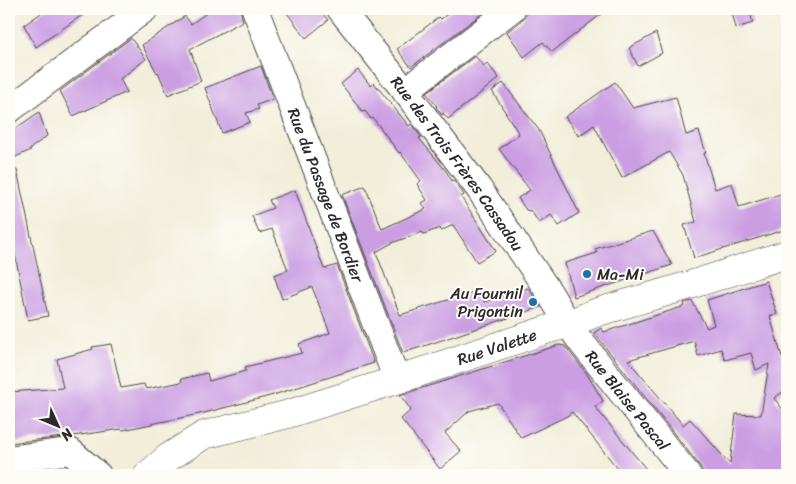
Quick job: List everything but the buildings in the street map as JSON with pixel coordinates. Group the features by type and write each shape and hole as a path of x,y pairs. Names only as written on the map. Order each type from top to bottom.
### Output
{"main road":[{"name":"Rue Valette","path":"148,475 168,457 204,435 285,415 568,324 598,312 787,254"}],"street":[{"path":"9,110 145,9"},
{"name":"Rue du Passage de Bordier","path":"255,9 397,380"},
{"name":"Rue des Trois Frères Cassadou","path":"340,9 479,189 549,292 568,324"},
{"path":"405,91 512,9"},
{"name":"Rue Blaise Pascal","path":"568,324 688,475"},
{"path":"9,459 70,451 98,475"}],"place":[{"name":"Ma-Mi","path":"587,274"},
{"name":"Au Fournil Prigontin","path":"533,302"}]}
